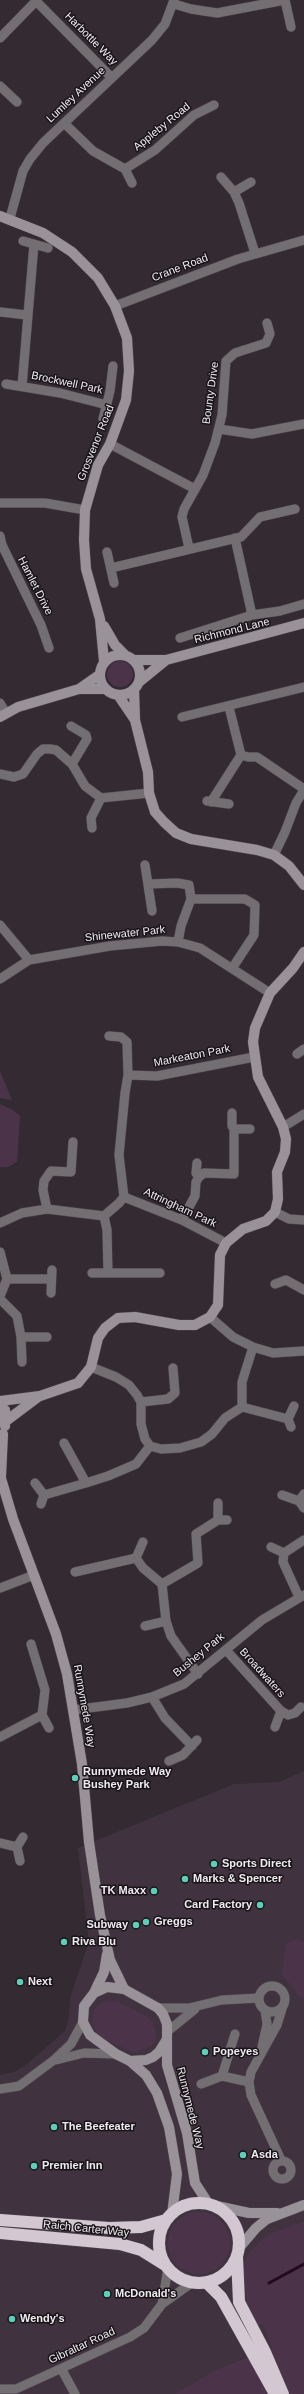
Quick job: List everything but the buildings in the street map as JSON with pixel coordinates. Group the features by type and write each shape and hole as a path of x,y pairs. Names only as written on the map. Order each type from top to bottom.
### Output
{"highway":[{"path":"238,2252 225,2273 206,2282 193,2282 179,2277 166,2267 161,2256 160,2242 169,2217 188,2204 212,2205 230,2217 235,2224 239,2240 239,2302 268,2359 283,2394"},
{"name":"Raich Carter Way","path":"0,2220 109,2228 141,2227 169,2217"},
{"name":"Raich Carter Way","path":"0,2233 120,2244 141,2250 166,2267"},
{"path":"206,2282 221,2297 275,2394"}],"street":[{"name":"Harbottle Way","path":"0,38 36,0 112,78"},
{"path":"174,2 191,10 217,12 285,0 290,27"},
{"name":"Lumley Avenue","path":"10,218 21,178 30,159 64,123 152,40 165,24 174,2"},
{"path":"0,86 16,102"},
{"name":"Appleby Road","path":"125,169 155,150 194,115 214,104"},
{"path":"64,123 93,151 125,169 132,183"},
{"path":"221,177 234,192 254,253"},
{"path":"234,192 251,182"},
{"name":"Grosvenor Road","path":"0,216 10,218 44,234 72,252 98,278 115,306 127,338 129,371 126,400 110,444 98,466 85,510 84,540 86,569 100,619 104,661"},
{"name":"Crane Road","path":"115,306 254,253 304,240"},
{"path":"23,241 48,248"},
{"name":"Brockwell Park","path":"22,386 34,244"},
{"path":"0,312 27,315"},
{"name":"Bounty Drive","path":"189,548 182,517 184,509 213,450 219,429 225,386 226,361 235,353 266,343 270,334 267,323"},
{"name":"Brockwell Park","path":"103,419 113,366"},
{"name":"Brockwell Park","path":"6,384 80,397 107,404"},
{"path":"219,429 252,434 304,424"},
{"path":"110,444 195,489"},
{"path":"0,503 45,503 85,510"},
{"path":"111,568 189,548 241,537 254,522 266,515 295,509"},
{"name":"Hamlet Drive","path":"0,536 2,545 41,625 49,648"},
{"path":"235,538 252,615"},
{"path":"107,552 114,582"},
{"name":"Richmond Lane","path":"180,638 252,615 280,611 304,604"},
{"name":"Grosvenor Road","path":"100,619 114,645 124,654"},
{"name":"Richmond Lane","path":"134,660 166,660 304,623"},
{"path":"79,689 99,675 104,661 113,655 124,654 134,660 140,674 137,685 135,720 148,772 149,793 155,812 176,833 203,842 257,850 274,855 289,866 304,885"},
{"name":"Richmond Lane","path":"137,685 166,660"},
{"path":"99,675 104,689"},
{"path":"0,703 3,715 18,707 79,689 104,689 118,695 127,694 137,685"},
{"path":"182,717 228,707 304,687"},
{"path":"118,695 135,720"},
{"path":"228,707 241,755 209,802 229,804"},
{"path":"71,726 86,735 87,739 72,764"},
{"path":"0,774 14,777 23,774 32,760 44,750 56,750 72,764 85,786 101,798 149,793"},
{"path":"241,755 257,757 304,790 296,803 274,855"},
{"path":"92,828 91,818 101,798"},
{"path":"145,865 152,911"},
{"path":"148,884 177,883 189,885 191,899 181,926 178,942"},
{"path":"191,899 245,899 255,905 254,935 233,967"},
{"path":"0,925 29,960"},
{"name":"Shinewater Park","path":"0,979 29,960 110,946 162,941 178,942 200,948 233,967 270,993"},
{"path":"0,1401 40,1396 78,1383 91,1367 98,1338 105,1328 118,1318 135,1317 179,1325 195,1325 210,1317 218,1305 220,1255 226,1243 243,1229 266,1221 275,1212 278,1199 277,1172 285,1152 286,1139 283,1127 258,1077 254,1057 255,1028 270,993 293,968 304,952"},
{"path":"0,1223 22,1213 47,1209 104,1216 120,1203 124,1197 119,1155 128,1075 127,1042 122,1037 109,1036"},
{"name":"Markeaton Park","path":"128,1075 157,1076 254,1057"},
{"path":"182,1220 195,1196 196,1182 199,1177 204,1173 234,1174 234,1129 232,1126 232,1113"},
{"path":"283,1127 304,1114"},
{"path":"234,1129 250,1129"},
{"path":"47,1209 43,1190 44,1181 51,1171 71,1172 73,1142"},
{"path":"197,1163 196,1173 199,1177"},
{"name":"Attringham Park","path":"124,1197 182,1220 226,1243"},
{"path":"275,1212 289,1219 304,1220"},
{"path":"104,1216 107,1230 108,1273"},
{"path":"0,1252 7,1279 0,1298 17,1316 21,1337 22,1362"},
{"path":"92,1273 160,1273"},
{"path":"7,1279 51,1275 51,1293"},
{"path":"275,1284 286,1280 304,1290"},
{"path":"210,1317 233,1337 253,1347 273,1353 304,1352"},
{"path":"21,1337 47,1337"},
{"path":"242,1407 242,1382 253,1347"},
{"path":"91,1367 116,1376 129,1385 141,1402 141,1424 145,1439 150,1446 170,1449 201,1442 212,1434 225,1418 242,1407"},
{"path":"141,1402 168,1400 175,1393 173,1368"},
{"path":"6,1421 40,1396"},
{"path":"0,1405 5,1410 6,1421"},
{"path":"242,1407 289,1423 294,1406"},
{"name":"Runnymede Way","path":"6,1421 1,1435 0,1475 13,1519 56,1634 67,1674 73,1710 96,1892 107,1949 114,1970 124,1989"},
{"path":"64,1443 86,1483"},
{"path":"35,1483 42,1499 108,1476 136,1464 150,1446"},
{"path":"282,1495 302,1501"},
{"path":"162,1584 198,1563 196,1534 222,1520 218,1503"},
{"path":"284,1553 304,1540"},
{"path":"136,1558 143,1542"},
{"path":"270,1547 284,1553"},
{"path":"284,1553 283,1562 302,1596"},
{"path":"136,1558 143,1568 162,1584 166,1621 171,1636 198,1674"},
{"path":"75,1572 136,1558"},
{"path":"0,1588 34,1575"},
{"name":"Bushey Park","path":"73,1710 127,1703 152,1697 184,1684 262,1620 302,1596"},
{"path":"145,1626 166,1621"},
{"path":"32,1644 45,1690 42,1715 49,1728"},
{"name":"Broadwaters","path":"226,1650 281,1712 288,1715 295,1713 301,1707"},
{"path":"152,1697 165,1718 195,1743 183,1755 169,1761"},
{"name":"Broadwaters","path":"275,1726 281,1712"},
{"path":"0,1737 42,1715"},
{"path":"20,1861 17,1847 23,1837"},
{"path":"0,1843 17,1847"},
{"name":"Runnymede Way","path":"94,1993 104,1972 107,1949"},
{"path":"262,2053 267,2024 265,2010 259,1998 260,1993 268,1986 280,1987 286,1999 277,2025 262,2053 251,2072 249,2082 251,2095 281,2160"},
{"path":"0,2089 19,2086 54,2060 71,2044 83,2022 84,2006 94,1993 107,1987 124,1989 158,2008 178,2010 222,2000 259,1998"},
{"path":"130,2061 146,2060 153,2057 159,2052 168,2035 200,2006"},
{"path":"158,2008 166,2019 168,2035"},
{"path":"265,2010 274,2013 282,2009"},
{"path":"83,2022 90,2035 96,2041 130,2061 146,2074 157,2093 169,2127 177,2174 169,2217"},
{"path":"222,2076 235,2034"},
{"name":"Runnymede Way","path":"168,2035 167,2064 187,2133 195,2182 212,2205"},
{"path":"54,2060 84,2053 116,2054"},
{"path":"201,2084 222,2076 249,2082"},
{"path":"212,2205 249,2213 281,2213"},
{"path":"238,2252 256,2228 281,2213 304,2205"},
{"name":"Gibraltar Road","path":"162,2304 166,2267"},
{"name":"Gibraltar Road","path":"0,2389 16,2389 62,2370 130,2337 144,2328 162,2304 193,2282"},
{"path":"62,2370 75,2394"}],"shaded area":[{"path":"120,661 129,665 133,674 129,683 120,687 111,683 107,674 111,665"},
{"path":"0,1071 12,1100 0,1098"},
{"path":"0,1104 13,1110 20,1116 17,1162 8,1167 0,1167"},
{"path":"304,1771 304,2221 271,2233 263,2324 273,2347 217,2369 175,2394 0,2394 0,2075 14,2072 26,2065 65,2031 68,2022 71,1995 89,1942 78,1848 234,1784 279,1782"},
{"path":"296,1939 304,1942 304,1998 301,1998 282,1974 286,1944"},
{"path":"117,2001 149,2018 153,2023 156,2035 155,2042 151,2046 134,2053 102,2038 97,2033 92,2023 94,2010 102,2002"},
{"path":"199,2212 211,2214 221,2221 228,2231 230,2243 228,2255 221,2265 211,2272 199,2274 187,2272 177,2265 170,2255 168,2243 170,2231 177,2221 187,2214"},
{"path":"304,2221 304,2394 175,2394 217,2369 272,2348 263,2324 254,2326 248,2312 243,2274 247,2255 260,2241 271,2233"}],"waterway":[{"path":"269,2283 304,2264"}],"place":[{"name":"Runnymede Way Bushey Park","path":"75,1778"},
{"name":"Sports Direct","path":"214,1864"},
{"name":"Marks & Spencer","path":"185,1879"},
{"name":"TK Maxx","path":"154,1891"},
{"name":"Card Factory","path":"260,1905"},
{"name":"Greggs","path":"146,1922"},
{"name":"Subway","path":"136,1925"},
{"name":"Riva Blu","path":"64,1942"},
{"name":"Next","path":"20,1982"},
{"name":"Popeyes","path":"205,2052"},
{"name":"The Beefeater","path":"54,2127"},
{"name":"Asda","path":"243,2155"},
{"name":"Premier Inn","path":"34,2166"},
{"name":"McDonald's","path":"107,2294"},
{"name":"Wendy's","path":"12,2319"}]}
